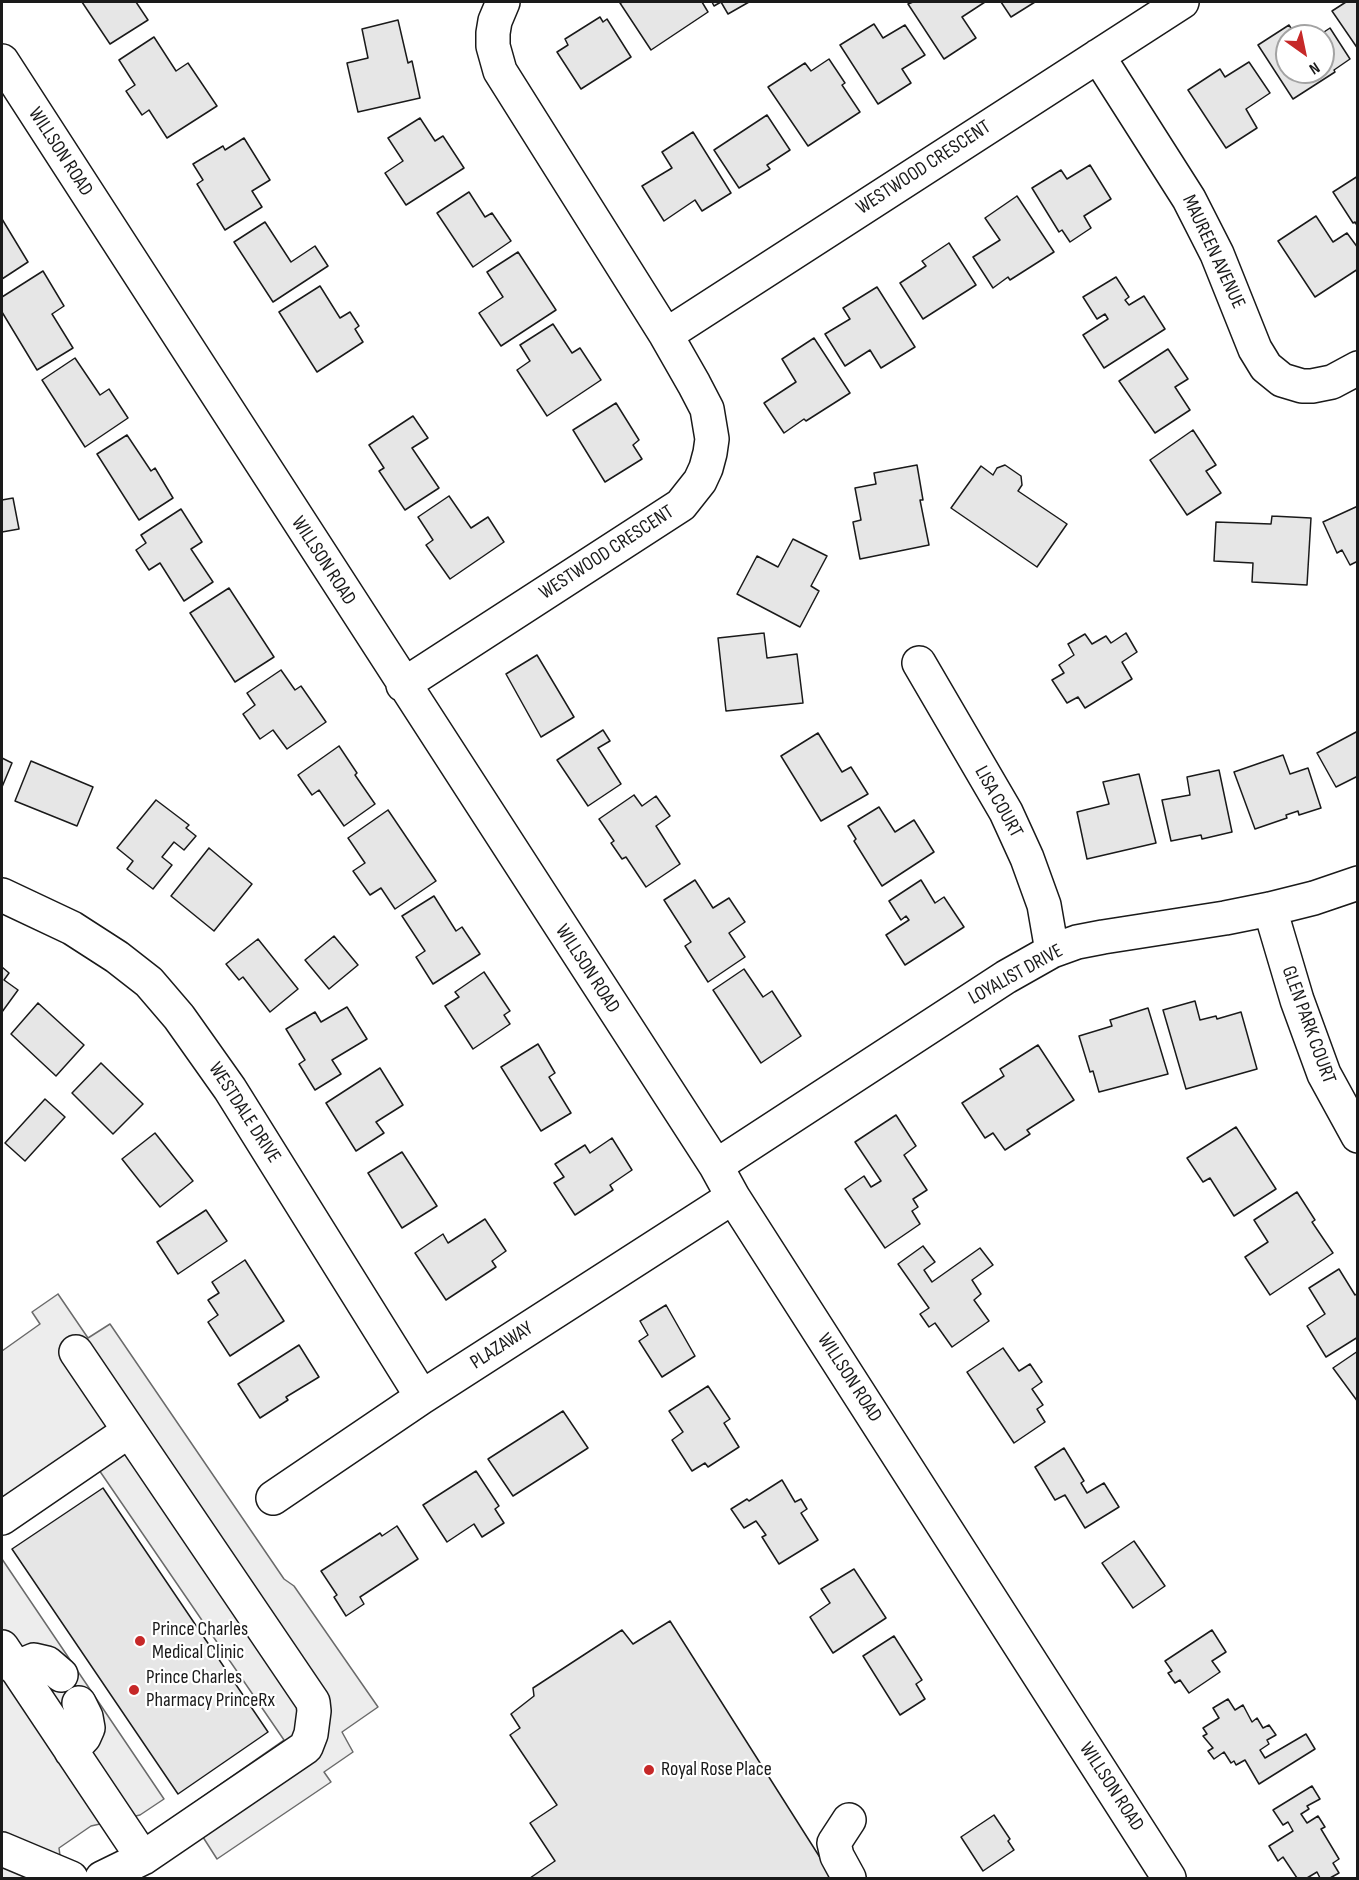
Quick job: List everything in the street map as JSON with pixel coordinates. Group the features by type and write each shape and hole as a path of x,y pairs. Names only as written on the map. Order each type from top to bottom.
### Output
{"street":[{"name":"WESTWOOD CRESCENT","path":"403,685 669,514 692,494 706,468 712,439 707,409 666,335 500,71 493,46 495,21 503,2"},
{"name":"WESTWOOD CRESCENT","path":"666,335 1182,2"},
{"name":"MAUREEN AVENUE","path":"1098,56 1189,199 1217,255 1255,350 1266,367 1282,380 1302,386 1332,382 1358,368"},
{"name":"WILLSON ROAD","path":"2,61 403,685 716,1166 733,1197 1169,1878"},
{"name":"LISA COURT","path":"919,663 1006,812 1027,858 1044,905 1052,951"},
{"name":"LOYALIST DRIVE","path":"716,1166 1006,977 1052,951 1077,942 1270,909 1314,898 1358,882"},
{"name":"WESTDALE DRIVE","path":"2,895 72,928 117,957 149,982 179,1017 230,1089 422,1397"},
{"name":"GLEN PARK COURT","path":"1270,909 1297,1000 1324,1074 1358,1136"},
{"name":"PLAZAWAY","path":"273,1498 422,1397 733,1197"},
{"path":"76,1352 313,1702 315,1711 306,1747 142,1858 102,1878"},
{"path":"2,1518 129,1431"},
{"path":"8,1657 142,1858"},
{"path":"8,1657 47,1662 61,1675"},
{"path":"71,1751 84,1737 88,1728 86,1716 79,1703"},
{"path":"849,1820 834,1844 837,1856 849,1878"},
{"path":"2,1849 71,1878"}],"shaded area":[{"path":"58,1294 88,1338 110,1324 284,1579 294,1586 378,1707 342,1732 353,1752 324,1772 331,1782 217,1859 185,1809 284,1740 99,1470 2,1534 2,1351 40,1324 32,1312"},
{"path":"2,1559 164,1799 140,1815 91,1826 59,1848 63,1878 2,1878"}],"building":[{"path":"82,2 136,2 148,20 110,44"},
{"path":"702,2 708,12 651,50 620,3"},
{"path":"721,2 749,2 728,14"},
{"path":"913,2 985,2 962,17 976,38 944,59 908,4"},
{"path":"1001,2 1035,2 1011,17"},
{"path":"1346,2 1358,2 1358,49 1332,11"},
{"path":"600,17 603,22 607,19 631,57 581,89 557,52 568,45 565,39"},
{"path":"398,20 408,63 412,61 420,98 358,112 347,63 368,58 362,29"},
{"path":"874,24 883,38 905,25 925,55 902,69 911,83 878,104 840,45"},
{"path":"1275,34 1275,71 1258,45"},
{"path":"1335,36 1350,59 1335,69"},
{"path":"154,37 176,71 188,63 217,106 167,138 149,110 142,115 126,91 135,85 119,60"},
{"path":"829,59 845,83 842,85 860,112 808,146 768,87 805,63 811,71"},
{"path":"1249,62 1270,93 1246,109 1257,128 1226,148 1188,90 1220,69 1225,77"},
{"path":"1283,84 1316,84 1293,99"},
{"path":"767,115 790,150 767,165 770,169 739,188 714,150"},
{"path":"420,118 435,141 443,136 464,168 406,205 385,173 403,161 388,138"},
{"path":"693,132 731,193 702,211 695,200 664,221 642,186 672,168 662,152"},
{"path":"244,138 270,180 252,191 262,207 225,230 197,184 203,180 193,164 223,146 225,150"},
{"path":"1090,165 1111,199 1084,216 1091,228 1070,242 1062,230 1059,232 1032,188 1061,170 1067,179"},
{"path":"1358,176 1358,227 1333,192"},
{"path":"469,192 485,217 492,213 511,241 473,267 437,213"},
{"path":"1017,196 1054,252 1010,280 1008,277 993,288 973,257 1000,240 985,218"},
{"path":"1316,216 1333,242 1347,233 1358,248 1358,269 1315,297 1278,241"},
{"path":"2,219 28,262 2,279"},
{"path":"265,222 291,262 315,246 328,266 273,302 234,242"},
{"path":"949,243 976,285 923,319 900,283 926,266 922,261"},
{"path":"518,252 556,310 501,346 479,313 503,297 487,272"},
{"path":"43,271 64,306 52,314 73,348 37,370 2,312 2,297"},
{"path":"1116,277 1129,297 1125,300 1129,305 1144,296 1165,329 1104,368 1083,335 1108,319 1105,314 1097,319 1083,297"},
{"path":"320,286 340,318 350,312 359,326 355,329 363,342 317,372 279,312"},
{"path":"877,287 915,347 881,368 870,350 845,366 825,334 850,319 843,308"},
{"path":"553,324 572,353 580,348 601,380 547,416 517,370 530,361 520,345"},
{"path":"814,338 850,393 784,433 764,403 796,382 782,359"},
{"path":"1168,349 1188,379 1175,387 1190,410 1155,433 1119,381"},
{"path":"75,358 100,395 109,389 128,418 85,447 42,380"},
{"path":"616,403 639,440 633,445 642,459 605,482 573,430"},
{"path":"413,416 428,438 412,448 439,488 405,510 379,471 384,468 369,445"},
{"path":"1193,430 1216,465 1206,471 1221,493 1187,515 1150,460"},
{"path":"127,435 151,471 155,468 173,498 139,520 97,454"},
{"path":"917,465 923,500 920,500 929,545 860,559 853,522 861,520 855,488 876,484 874,473"},
{"path":"1005,465 1021,476 1022,485 1018,491 1067,524 1037,567 951,508 981,466 993,475 997,468"},
{"path":"449,496 471,528 488,517 504,542 450,579 426,545 433,540 418,517"},
{"path":"13,498 19,529 2,532 2,500"},
{"path":"1358,506 1358,561 1350,565 1342,550 1337,553 1323,522"},
{"path":"181,509 202,542 191,549 213,582 184,601 160,563 149,570 136,550 146,543 141,535"},
{"path":"1272,516 1311,518 1307,585 1252,582 1253,563 1214,561 1216,522 1271,524"},
{"path":"793,539 827,556 811,586 819,591 800,627 737,594 757,556 778,567"},
{"path":"229,588 274,657 235,682 190,613"},
{"path":"764,633 767,658 797,654 803,703 726,711 718,638"},
{"path":"1126,633 1137,652 1122,662 1132,679 1085,708 1078,697 1067,703 1052,680 1064,673 1059,665 1074,655 1068,644 1085,634 1092,644 1106,636 1111,643"},
{"path":"537,655 574,717 541,737 506,674"},
{"path":"281,670 295,690 301,686 326,722 287,749 273,730 260,739 243,714 255,705 247,693"},
{"path":"603,730 610,741 598,748 621,784 588,806 557,760"},
{"path":"1358,731 1358,776 1336,787 1317,753"},
{"path":"818,733 842,772 851,767 868,794 821,821 781,756"},
{"path":"339,746 375,804 344,826 319,790 312,795 298,775"},
{"path":"1283,755 1290,774 1308,768 1321,808 1299,815 1298,811 1286,815 1287,818 1255,829 1234,772"},
{"path":"2,758 12,763 2,787"},
{"path":"31,761 93,787 77,826 15,801"},
{"path":"1219,770 1232,832 1202,839 1201,835 1171,841 1162,800 1190,795 1187,777"},
{"path":"1139,774 1156,843 1087,859 1077,812 1109,804 1103,782"},
{"path":"634,795 642,806 656,796 670,816 656,826 680,864 646,887 626,857 622,859 611,843 614,841 599,819"},
{"path":"156,800 189,825 186,828 196,836 184,850 174,842 162,857 172,865 153,889 127,869 133,861 117,848"},
{"path":"879,807 895,832 914,820 934,852 882,886 854,841 856,839 848,826"},
{"path":"388,810 436,881 395,909 381,888 370,895 353,871 365,863 348,838"},
{"path":"209,848 252,884 214,931 171,896"},
{"path":"695,880 713,908 729,898 745,922 729,933 745,957 708,982 685,946 691,942 664,900"},
{"path":"921,880 935,903 944,897 964,927 905,965 886,935 909,920 906,916 901,920 889,901"},
{"path":"434,896 456,931 462,927 480,954 433,984 416,957 425,951 402,916"},
{"path":"334,936 358,965 329,989 305,960"},
{"path":"258,939 298,989 270,1012 243,977 239,980 226,964"},
{"path":"2,967 9,973 4,980 18,990 2,1012"},
{"path":"744,969 763,997 772,991 801,1036 761,1063 713,990"},
{"path":"484,972 510,1011 504,1015 510,1024 473,1049 445,1006 459,997 455,992"},
{"path":"1195,1001 1200,1020 1216,1016 1217,1019 1241,1012 1257,1069 1186,1089 1163,1010"},
{"path":"38,1003 84,1045 56,1076 11,1034"},
{"path":"347,1007 367,1039 332,1060 341,1074 315,1090 299,1064 305,1060 286,1029 315,1012 321,1022"},
{"path":"1148,1008 1168,1074 1099,1092 1079,1036 1112,1026 1110,1020"},
{"path":"538,1044 555,1073 549,1077 571,1113 541,1131 501,1067"},
{"path":"1038,1045 1074,1100 1027,1130 1030,1134 1005,1150 993,1133 985,1138 962,1103 1004,1076 1000,1069"},
{"path":"101,1063 143,1104 113,1134 72,1093"},
{"path":"380,1068 403,1105 376,1122 384,1133 356,1151 326,1103"},
{"path":"45,1099 65,1117 25,1161 5,1143"},
{"path":"896,1115 916,1146 904,1155 927,1190 913,1199 918,1207 912,1211 920,1224 885,1248 845,1189 864,1176 871,1187 881,1181 855,1142"},
{"path":"1236,1127 1276,1189 1234,1216 1210,1178 1203,1182 1187,1158"},
{"path":"155,1133 193,1181 160,1207 122,1159"},
{"path":"612,1138 632,1170 610,1185 613,1190 575,1215 554,1183 564,1177 555,1164 585,1145 590,1153"},
{"path":"402,1152 437,1206 402,1228 368,1173"},
{"path":"1297,1192 1315,1220 1312,1222 1333,1253 1270,1295 1245,1257 1268,1242 1254,1220"},
{"path":"206,1210 227,1241 178,1274 157,1242"},
{"path":"485,1219 506,1251 492,1261 496,1267 446,1300 415,1253 443,1234 448,1243"},
{"path":"923,1246 935,1262 924,1270 932,1282 980,1248 993,1265 972,1280 981,1294 974,1300 989,1321 952,1347 935,1323 929,1327 920,1314 929,1308 898,1264"},
{"path":"245,1260 284,1321 230,1356 208,1322 218,1315 208,1300 219,1293 212,1282"},
{"path":"1339,1269 1355,1295 1358,1293 1358,1337 1326,1357 1307,1326 1325,1314 1309,1288"},
{"path":"666,1305 695,1356 662,1377 639,1341 648,1335 640,1321"},
{"path":"299,1345 319,1377 286,1397 288,1400 260,1418 238,1384"},
{"path":"1003,1348 1019,1371 1030,1364 1042,1382 1032,1389 1043,1405 1037,1409 1045,1422 1014,1443 967,1372"},
{"path":"1358,1351 1358,1402 1333,1368"},
{"path":"708,1386 730,1419 724,1423 739,1447 708,1467 705,1463 692,1471 672,1440 683,1432 669,1411"},
{"path":"563,1411 588,1448 513,1496 488,1459"},
{"path":"1064,1448 1084,1481 1081,1483 1087,1493 1104,1483 1119,1507 1085,1528 1065,1495 1055,1500 1035,1467"},
{"path":"476,1471 499,1506 495,1509 504,1523 482,1537 474,1524 447,1542 423,1505"},
{"path":"782,1480 795,1502 801,1499 807,1509 801,1513 818,1540 779,1564 762,1537 766,1535 756,1521 744,1528 731,1509 747,1499 749,1501"},
{"name":"Prince Charles Medical Clinic","path":"103,1488 268,1732 178,1794 12,1549"},
{"path":"397,1526 418,1559 360,1597 364,1604 346,1616 334,1597 337,1595 321,1571 380,1533 382,1536"},
{"path":"1134,1541 1165,1586 1133,1608 1102,1563"},
{"path":"854,1569 886,1618 833,1653 810,1617 830,1603 821,1589"},
{"name":"Royal Rose Place","path":"670,1621 833,1878 530,1878 555,1861 530,1823 557,1805 510,1735 520,1728 511,1714 534,1696 533,1688 622,1630 633,1644"},
{"path":"1212,1630 1226,1652 1212,1661 1220,1672 1189,1693 1180,1680 1175,1683 1168,1673 1172,1671 1165,1661"},
{"path":"894,1636 922,1680 916,1684 925,1699 900,1715 863,1656"},
{"path":"1228,1699 1235,1710 1243,1705 1252,1722 1257,1718 1263,1728 1269,1725 1276,1735 1267,1740 1269,1744 1260,1750 1265,1758 1306,1734 1315,1749 1259,1784 1245,1760 1236,1765 1234,1761 1231,1763 1224,1752 1214,1759 1208,1751 1213,1748 1203,1736 1207,1734 1203,1728 1219,1718 1213,1708"},
{"path":"1312,1786 1320,1799 1307,1806 1309,1809 1301,1814 1307,1823 1318,1816 1325,1827 1321,1829 1339,1859 1333,1863 1339,1873 1330,1878 1320,1878 1317,1872 1307,1878 1297,1878 1283,1857 1278,1861 1269,1846 1293,1831 1288,1822 1283,1825 1273,1810"},
{"path":"994,1815 1010,1839 1008,1841 1014,1850 983,1871 961,1837"}],"place":[{"name":"Prince Charles Medical Clinic","path":"140,1641"},
{"name":"Prince Charles Pharmacy PrinceRx","path":"134,1690"},
{"name":"Royal Rose Place","path":"649,1770"}]}
